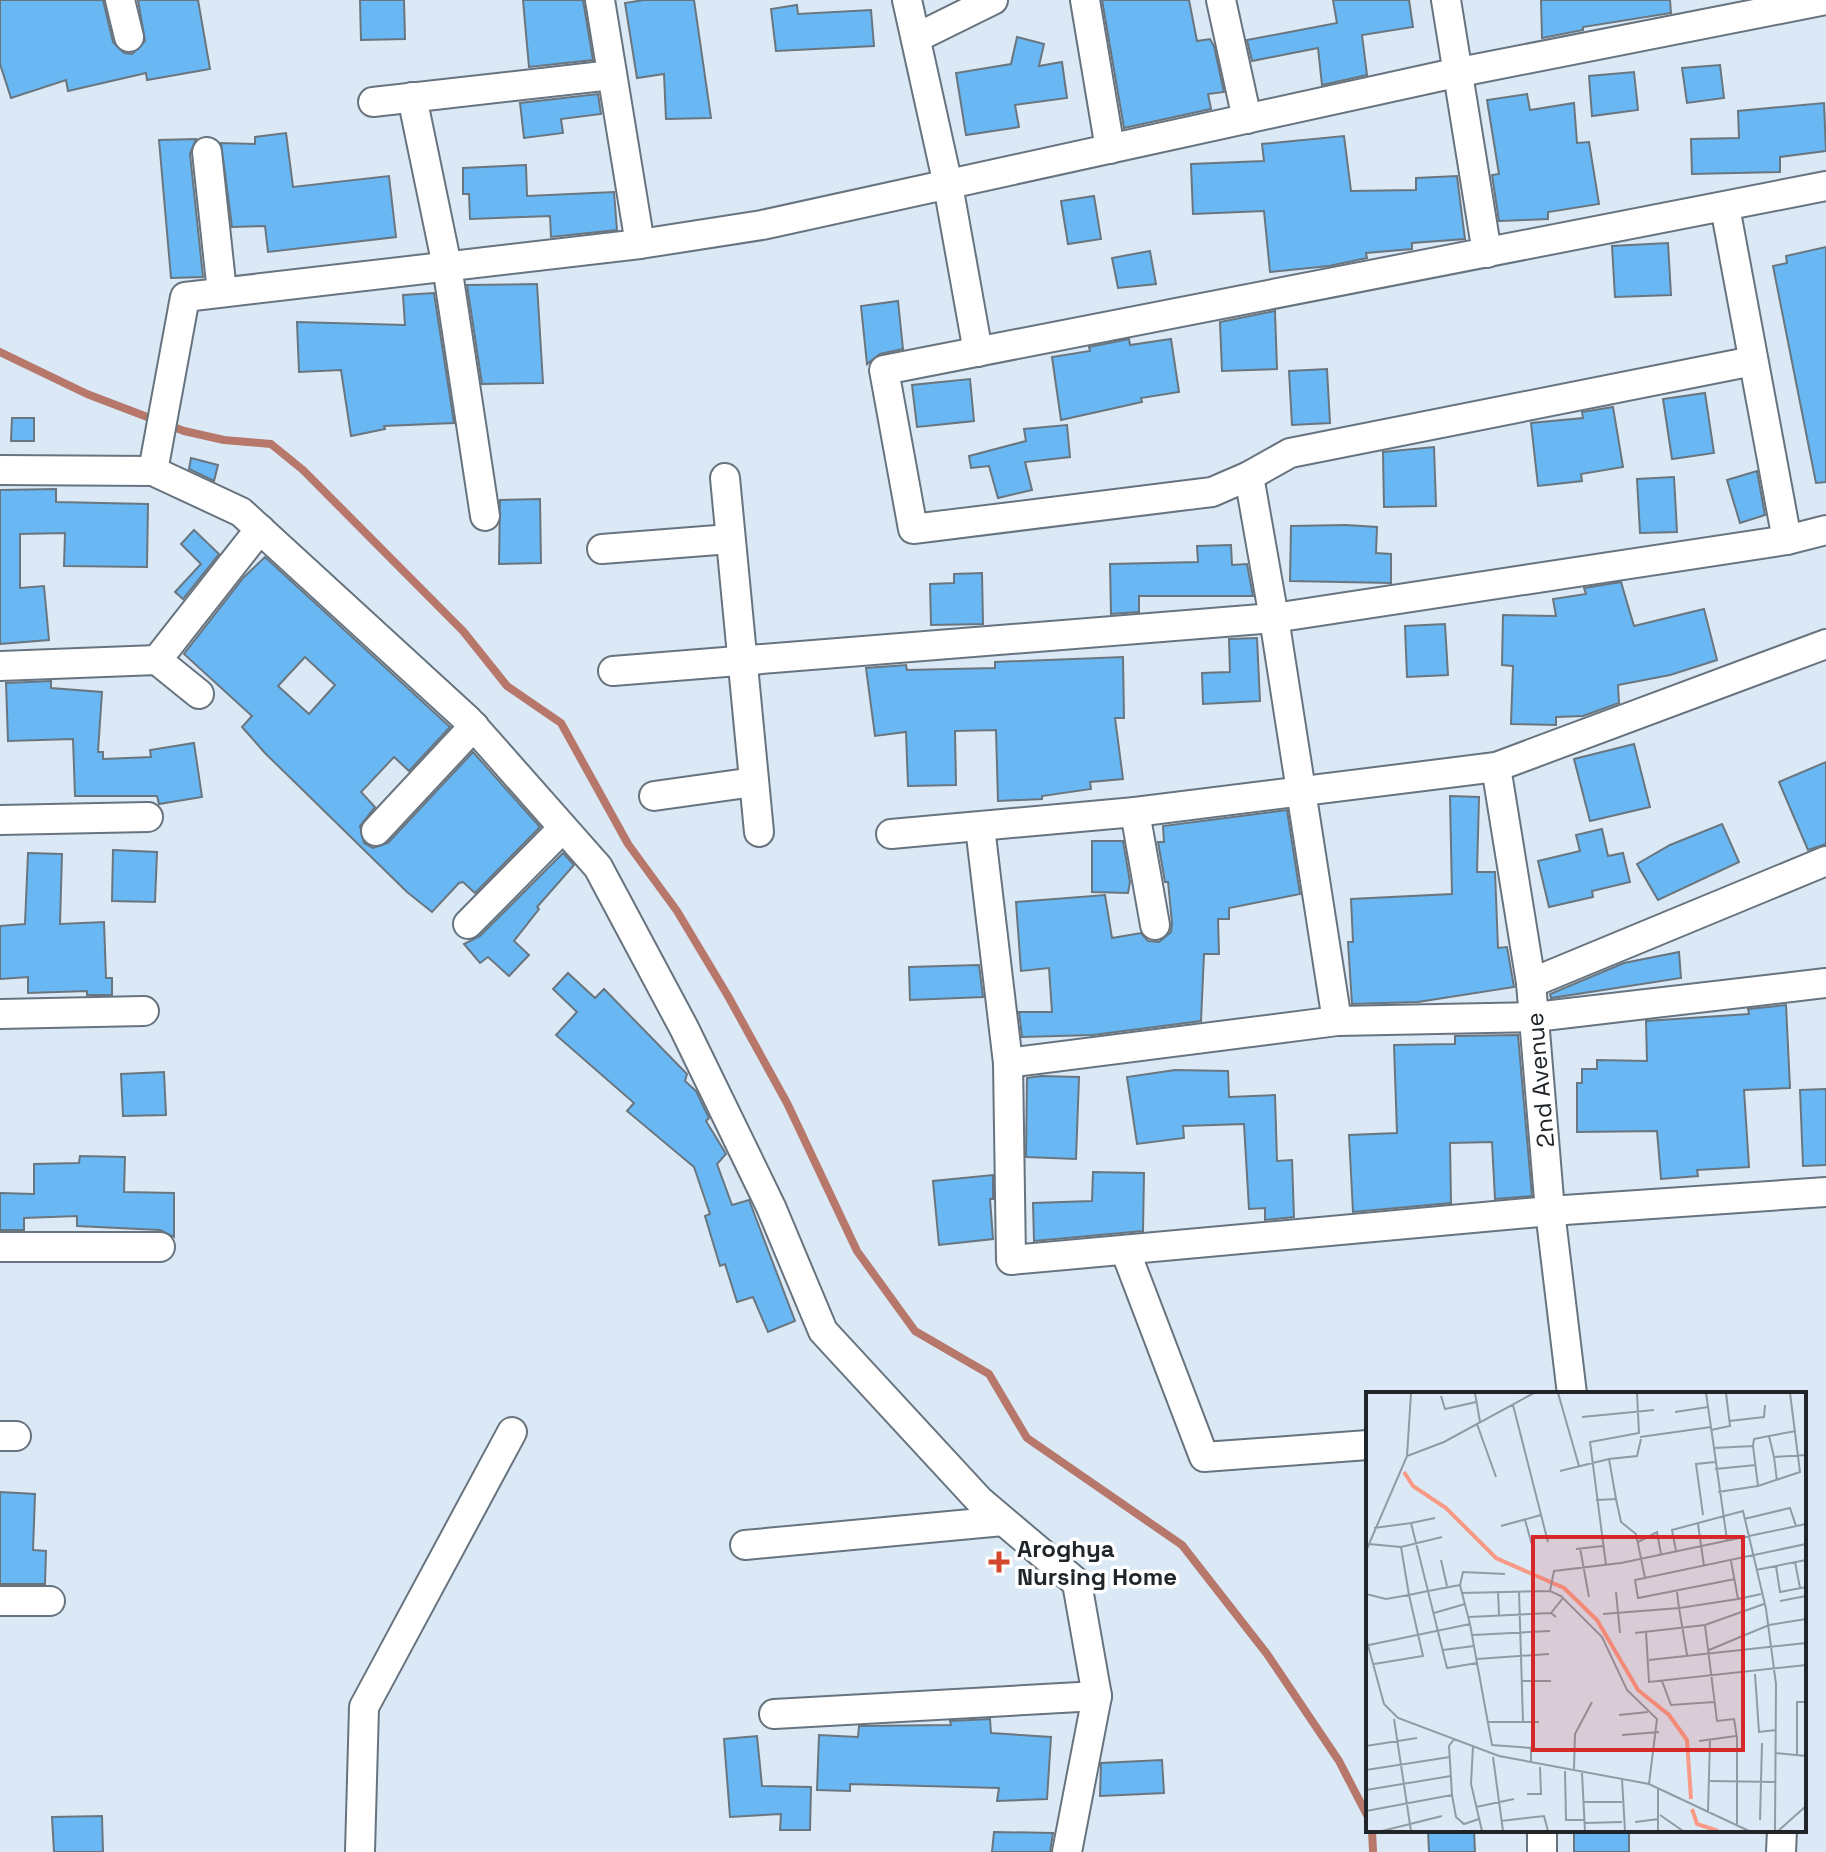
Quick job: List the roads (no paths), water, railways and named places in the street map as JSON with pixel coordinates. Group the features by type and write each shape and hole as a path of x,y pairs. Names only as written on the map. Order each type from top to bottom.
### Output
{"street":[{"path":"120,0 129,37"},
{"path":"600,0 640,244"},
{"path":"907,0 948,185 978,352"},
{"path":"916,38 993,0"},
{"path":"1085,0 1110,149"},
{"path":"1221,0 1247,119"},
{"path":"1446,0 1455,73 1487,253"},
{"path":"153,471 185,297 640,244 762,225 1455,73 1686,13 1826,0"},
{"path":"373,102 612,75"},
{"path":"412,97 447,266 485,516"},
{"path":"207,152 222,292"},
{"path":"1753,361 1290,453 1212,492 913,529 884,370 1826,186"},
{"path":"1725,207 1787,540"},
{"path":"0,470 153,471 241,512 474,726 598,867 684,1028 771,1207 823,1331 980,1501 1077,1583 1097,1696 1067,1852"},
{"path":"1249,476 1337,1021"},
{"path":"725,478 759,832"},
{"path":"157,660 260,529"},
{"path":"613,671 1274,618 1787,540 1826,530"},
{"path":"602,549 730,539"},
{"path":"891,834 1135,812 1496,767 1826,644"},
{"path":"0,666 157,660 199,694"},
{"path":"376,831 474,726"},
{"name":"2nd Avenue","path":"1496,767 1531,983 1550,1211 1572,1392"},
{"path":"654,796 754,782"},
{"path":"1135,812 1155,925"},
{"path":"0,820 148,817"},
{"path":"980,827 1008,1063 1011,1260 1550,1211 1826,1192"},
{"path":"468,924 563,828"},
{"path":"1531,983 1826,861"},
{"path":"1008,1063 1337,1021 1535,1017 1826,983"},
{"path":"0,1014 144,1011"},
{"path":"0,1247 160,1247"},
{"path":"1125,1250 1204,1457 1366,1445"},
{"path":"360,1852 364,1707 512,1432"},
{"path":"745,1545 1003,1521"},
{"path":"0,1601 50,1601"},
{"path":"774,1714 1097,1696"},
{"path":"1781,1852 1782,1832"}],"waterway":[{"path":"0,352 87,394 184,431 224,440 271,444 303,470 463,631 507,686 561,723 628,844 677,911 728,996 787,1103 857,1251 915,1331 989,1374 1027,1438 1182,1545 1267,1654 1339,1761 1366,1813"},
{"path":"1372,1832 1373,1852"}],"place":[{"name":"Aroghya Nursing Home","path":"999,1562"}]}
